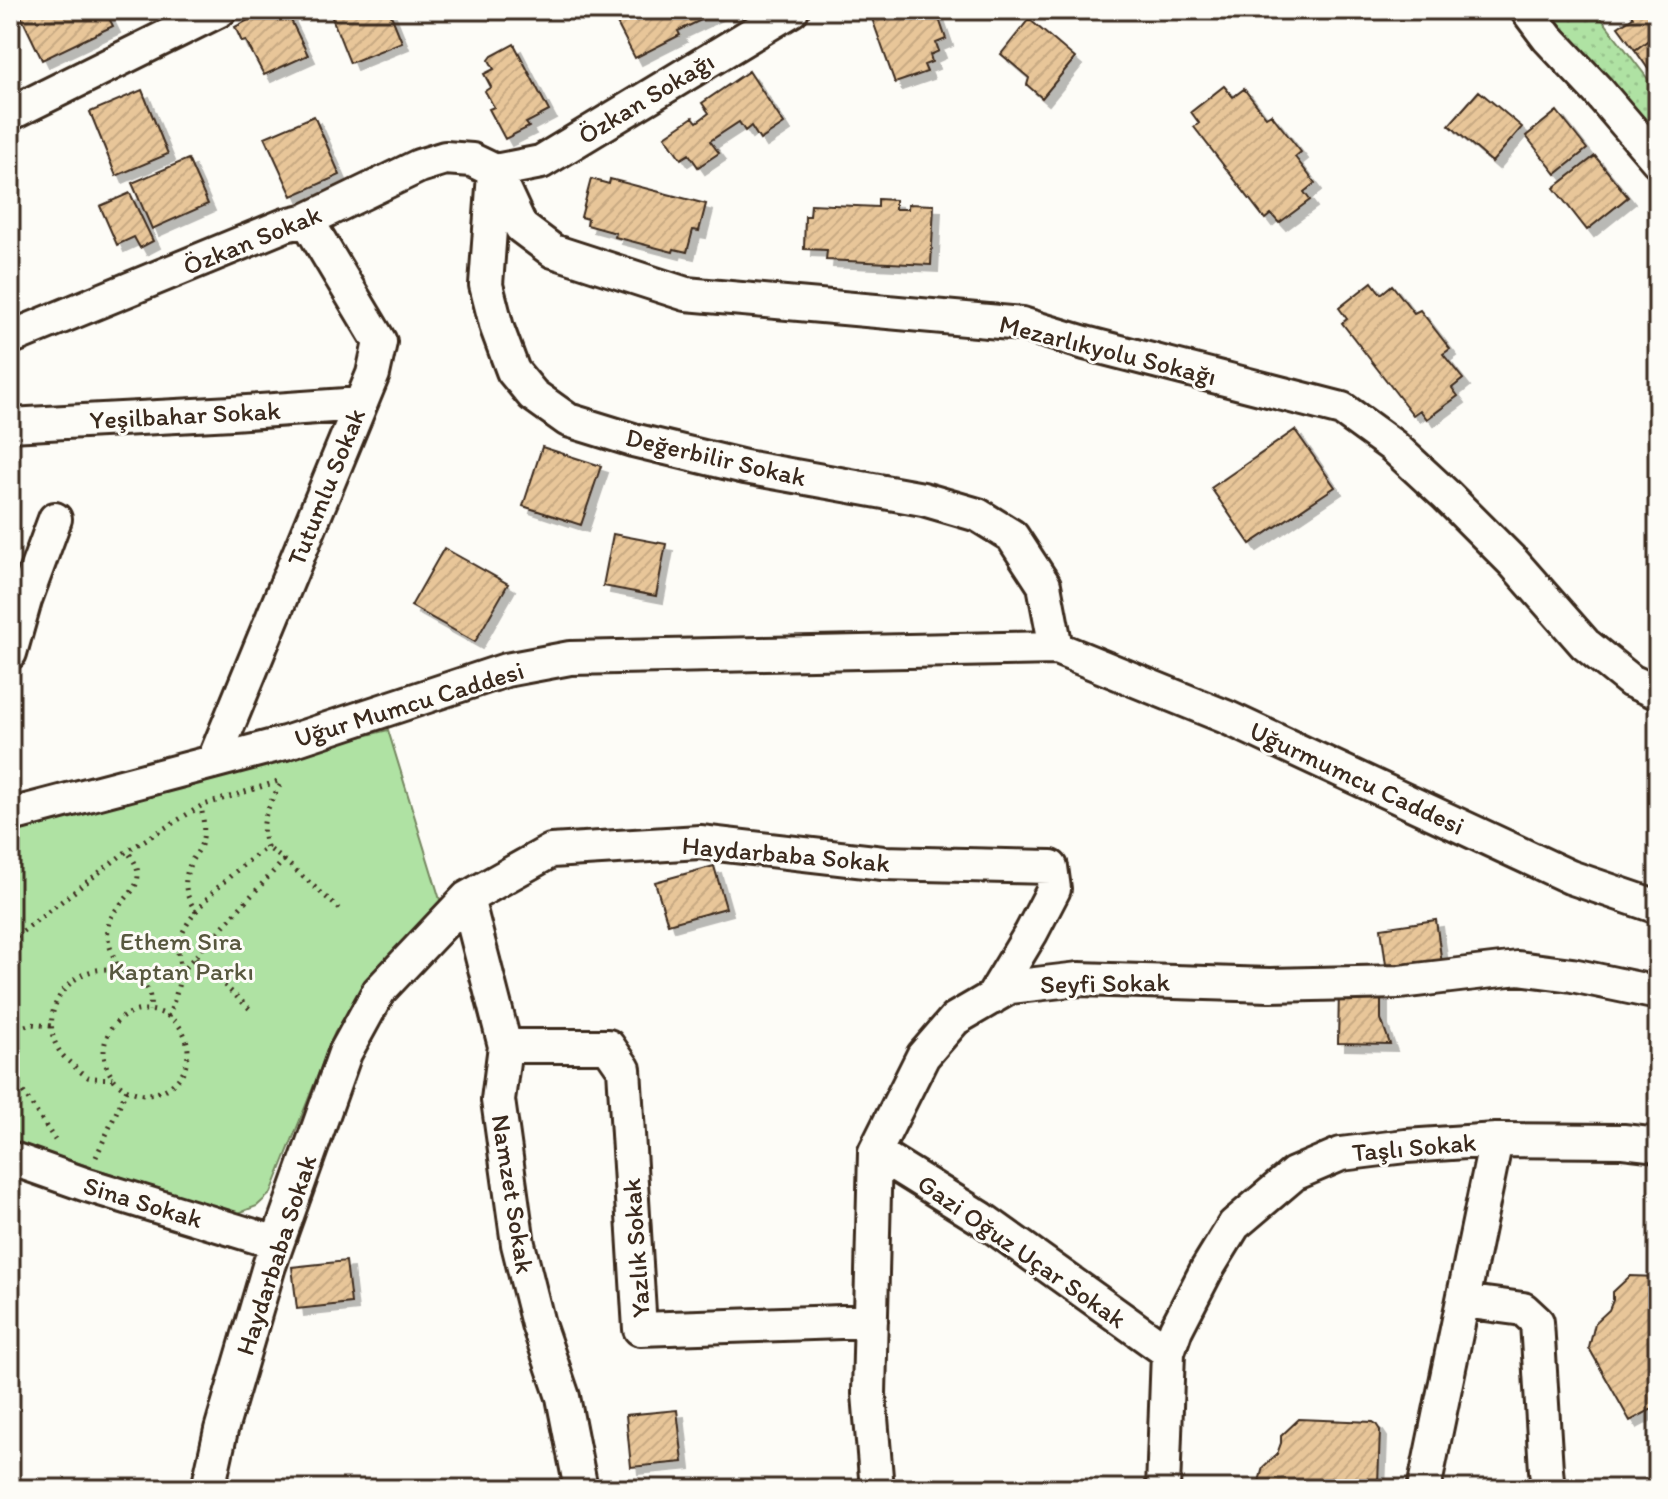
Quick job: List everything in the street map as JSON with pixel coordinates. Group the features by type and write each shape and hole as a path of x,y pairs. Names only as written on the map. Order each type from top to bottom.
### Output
{"street":[{"path":"14,104 220,10"},
{"name":"Özkan Sokağı","path":"495,171 541,162 792,10"},
{"path":"1527,10 1548,38 1658,161"},
{"name":"Özkan Sokak","path":"10,338 285,225 307,220 419,166 445,158 472,160 495,171"},
{"name":"Değerbilir Sokak","path":"495,171 486,285 513,371 533,395 568,420 633,440 745,467 923,499 978,515 1012,536 1044,585 1056,648"},
{"name":"Mezarlıkyolu Sokağı","path":"495,171 521,227 553,251 686,294 1022,324 1342,409 1393,446 1446,495 1513,562 1585,644 1631,681 1658,693"},
{"name":"Tutumlu Sokak","path":"213,762 373,374 380,342 307,220"},
{"name":"Yeşilbahar Sokak","path":"10,425 360,404"},
{"path":"10,653 17,602 55,519"},
{"name":"Uğur Mumcu Caddesi","path":"10,817 285,743 506,670 570,658 1056,648"},
{"name":"Uğurmumcu Caddesi","path":"1056,648 1226,717 1570,877 1658,907"},
{"name":"Haydarbaba Sokak","path":"208,1489 221,1430 269,1266 345,1053 379,991 467,898 551,851 700,842 883,863 1051,867 1054,889 992,998"},
{"name":"Namzet Sokak","path":"467,898 505,1046 498,1100 518,1244 538,1324 563,1397 581,1489"},
{"name":"Seyfi Sokak","path":"877,1489 869,1394 875,1152 923,1056 955,1019 1010,987 1079,979 1270,985 1400,982 1518,968 1572,975 1658,993"},
{"name":"Yazlık Sokak","path":"505,1046 608,1046 624,1069 640,1329 871,1321"},
{"path":"1424,1489 1496,1140"},
{"name":"Taşlı Sokak","path":"1163,1489 1168,1352 1176,1329 1234,1225 1294,1174 1341,1154 1406,1146 1496,1140 1623,1141 1658,1145"},
{"name":"Gazi Oğuz Uçar Sokak","path":"875,1152 981,1218 1168,1352"},
{"name":"Sina Sokak","path":"10,1158 277,1243"},
{"path":"1463,1301 1523,1309 1537,1322 1548,1489"}],"path":[{"path":"10,941 127,851 201,806 282,780 263,823 267,847 343,912"},
{"path":"196,912 186,894 186,878 191,861 202,843 204,827 201,806"},
{"path":"168,1017 179,990 178,948 184,929 202,903 267,847"},
{"path":"120,971 107,931 110,917 136,888 137,870 127,851"},
{"path":"180,974 284,860"},
{"path":"195,958 252,1011"},
{"path":"114,1079 89,1077 66,1060 57,1047 51,1026 53,1008 72,981 91,970 120,971 141,979 151,997 150,1011"},
{"path":"141,1010 168,1017 177,1024 188,1048 182,1073 163,1091 149,1094 127,1089 114,1079 105,1063 104,1048 108,1034 116,1022 141,1010"},
{"path":"10,1031 31,1024 51,1026"},
{"path":"10,1072 84,1184"},
{"path":"84,1184 127,1089"}],"green space":[{"path":"1541,10 1595,10 1658,92 1658,112 1640,129"},
{"name":"Ethem Sıra Kaptan Parkı","path":"388,730 441,903 368,984 335,1032 271,1193 257,1206 236,1214 10,1141 10,829 23,820"}],"building":[{"path":"18,10 105,10 113,26 42,60"},
{"path":"267,10 286,10 308,55 264,75 235,27"},
{"path":"329,10 389,10 402,42 350,63"},
{"path":"610,10 722,10 678,31 680,35 635,58"},
{"path":"869,10 936,10 946,39 936,43 939,51 930,55 932,62 924,65 927,72 895,83"},
{"path":"1637,10 1658,10 1658,33 1635,50 1618,27 1633,17 1631,14"},
{"path":"1029,19 1075,58 1042,98 1027,85 1029,78 1001,54"},
{"path":"1658,33 1658,68 1651,73 1635,50"},
{"path":"514,44 549,111 526,123 529,127 505,139 489,109 494,107 485,91 491,87 484,74 494,69 489,60 492,56"},
{"path":"749,71 784,124 760,140 751,126 745,131 739,122 710,141 719,153 698,167 689,154 681,159 665,136 693,117 697,122 709,113 702,103"},
{"path":"1224,86 1233,97 1244,89 1266,117 1271,114 1301,152 1295,157 1315,183 1304,192 1310,200 1279,223 1271,214 1265,219 1194,127 1199,123 1191,112"},
{"path":"142,90 168,154 116,176 90,112"},
{"path":"1479,91 1522,127 1492,162 1449,125"},
{"path":"1557,111 1587,149 1556,174 1526,136"},
{"path":"314,116 340,175 292,196 265,137"},
{"path":"1595,156 1628,197 1587,230 1554,188"},
{"path":"188,159 208,204 152,229 132,183"},
{"path":"591,179 609,184 610,179 706,204 699,231 693,230 687,252 674,249 673,252 615,237 616,233 587,225 588,219 581,217"},
{"path":"130,193 153,241 140,248 134,237 117,245 100,206"},
{"path":"878,199 895,200 895,209 908,209 908,204 934,205 931,265 826,260 827,250 804,249 805,216 810,216 811,204 878,207"},
{"path":"1372,282 1381,294 1392,285 1414,313 1420,310 1450,349 1443,354 1463,379 1452,388 1458,396 1427,419 1420,410 1413,415 1342,323 1347,319 1339,308"},
{"path":"1295,430 1335,487 1250,544 1211,488"},
{"path":"542,447 601,466 581,525 523,506"},
{"path":"613,534 666,544 656,596 603,586"},
{"path":"444,548 508,584 475,642 411,606"},
{"path":"714,866 726,908 668,924 655,882"},
{"path":"1436,920 1442,964 1387,972 1381,928"},
{"path":"1339,990 1381,991 1381,1019 1390,1044 1338,1043"},
{"path":"346,1261 351,1303 297,1309 292,1267"},
{"path":"1630,1276 1658,1277 1658,1406 1630,1421 1589,1348 1595,1323 1609,1310 1613,1292"},
{"path":"677,1410 683,1462 631,1467 626,1415"},
{"path":"1299,1419 1376,1424 1380,1430 1378,1484 1330,1483 1328,1489 1257,1489 1263,1467 1277,1454 1281,1436"}]}
